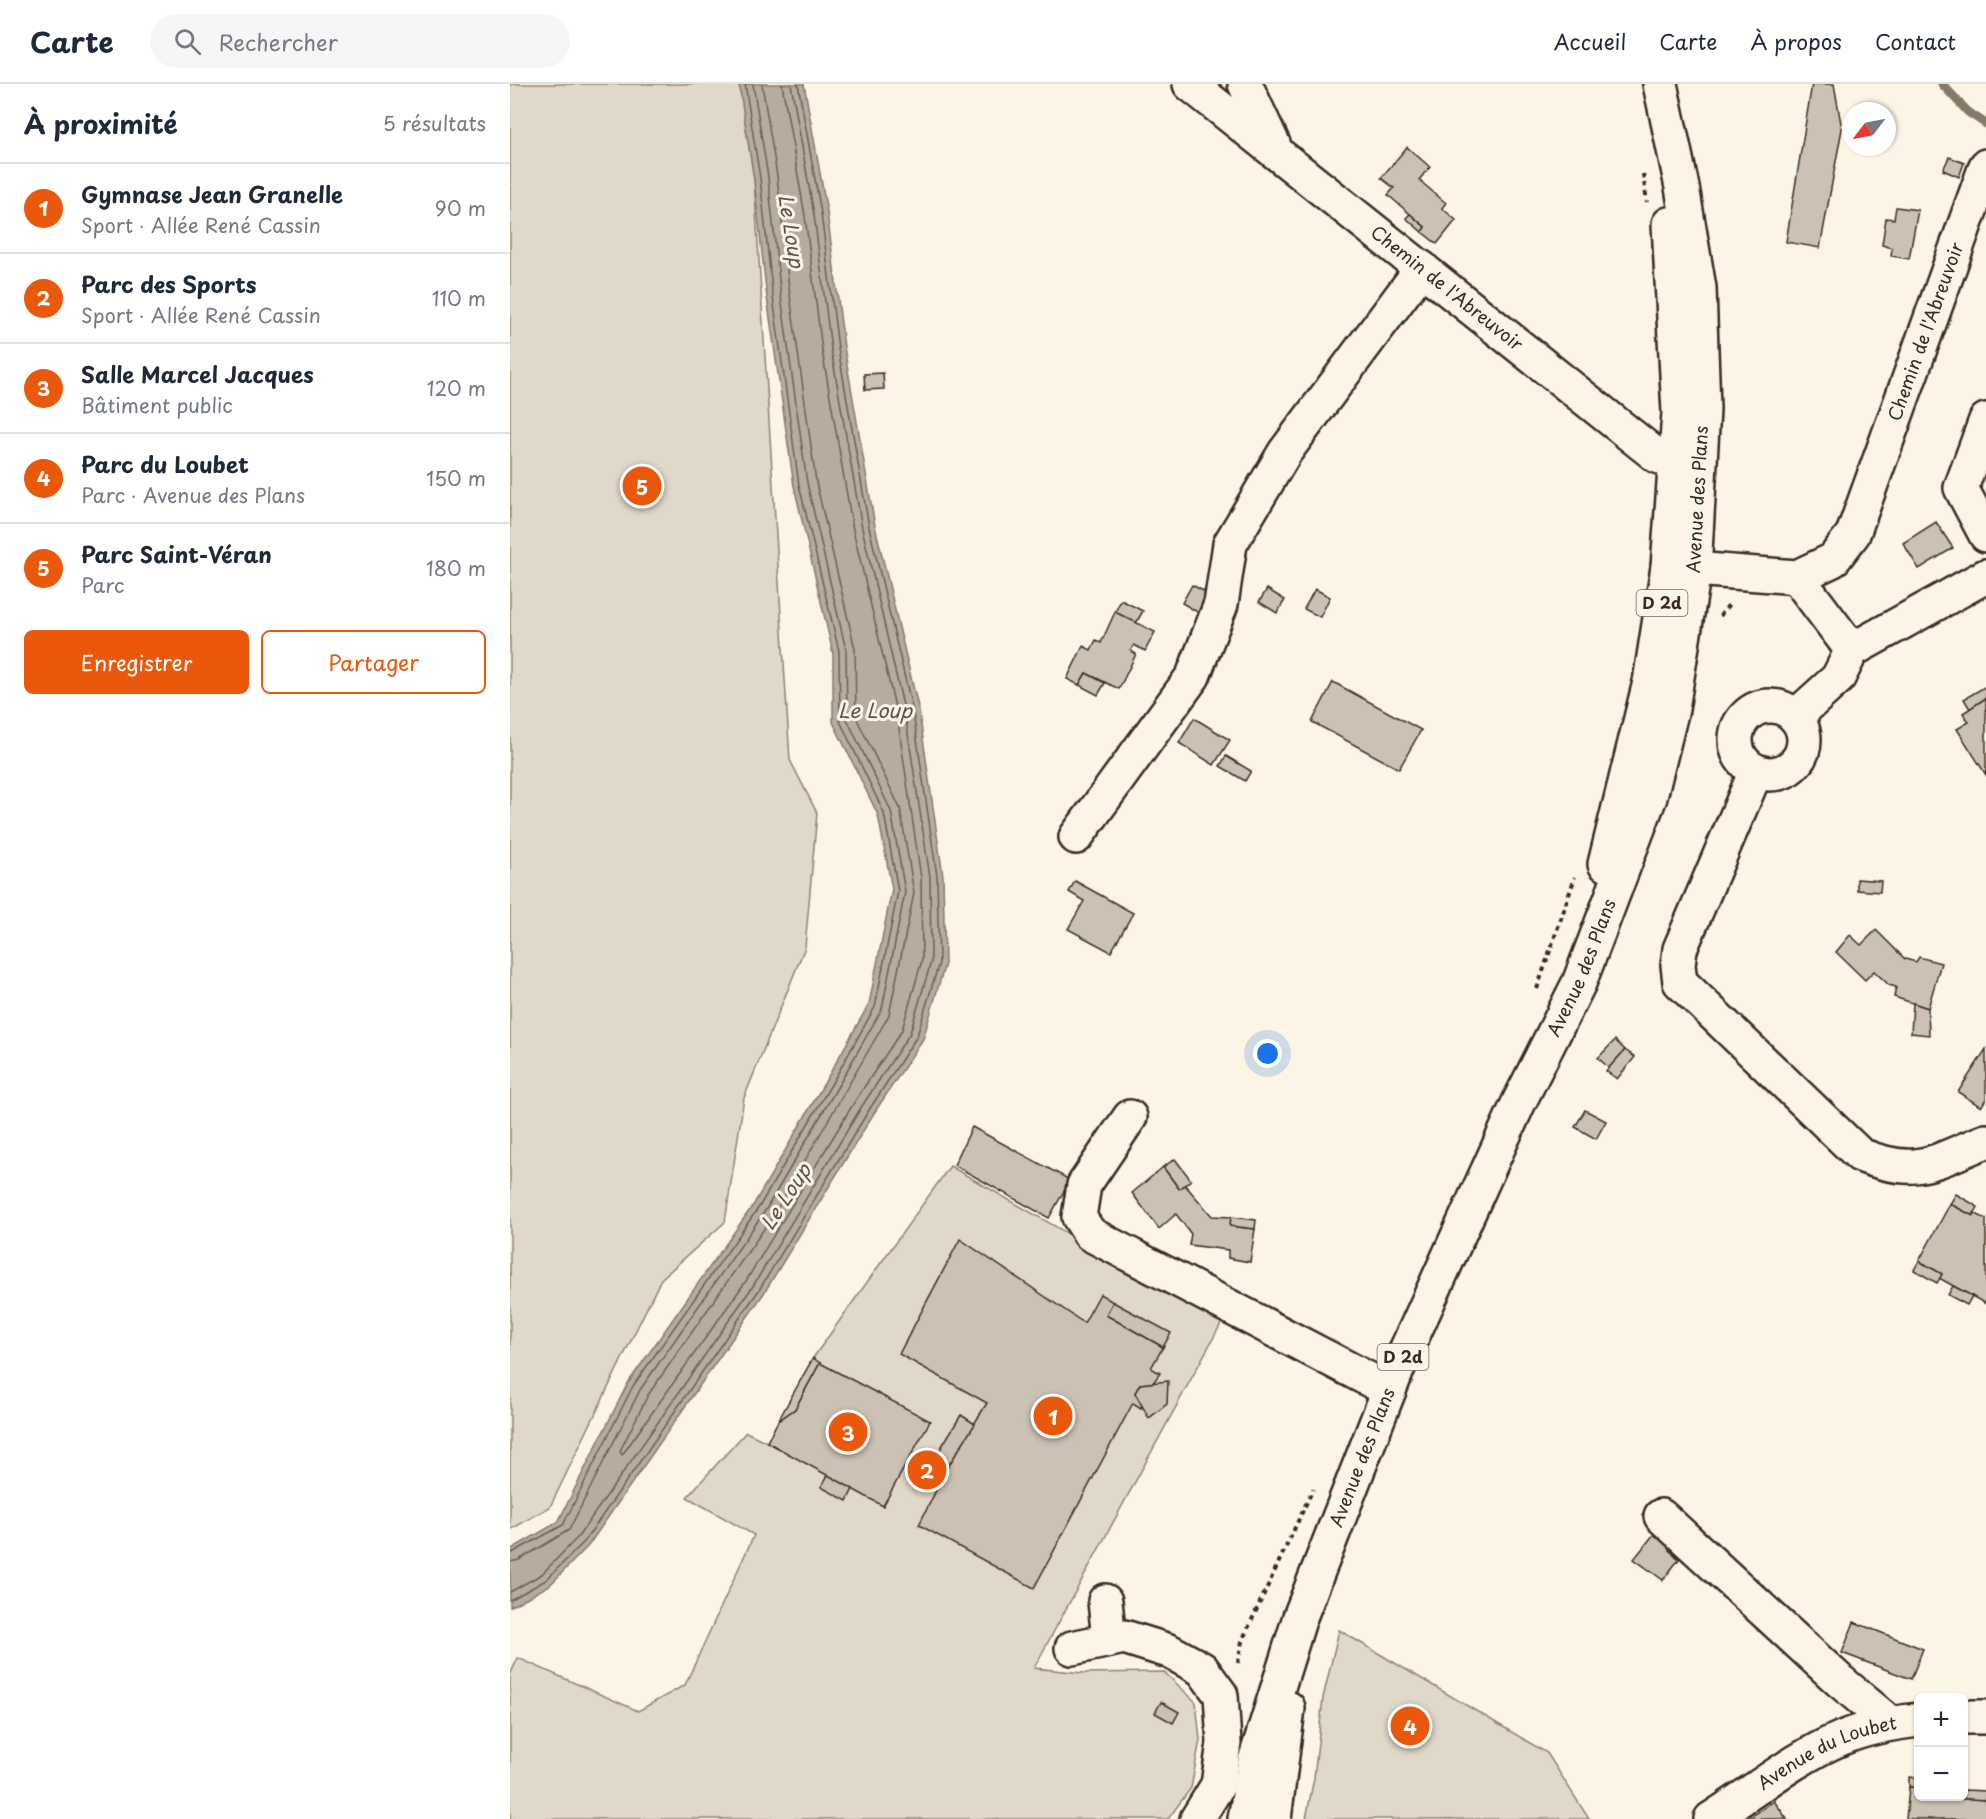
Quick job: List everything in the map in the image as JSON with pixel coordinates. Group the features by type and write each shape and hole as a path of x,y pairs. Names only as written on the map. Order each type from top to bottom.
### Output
{"street":[{"name":"Chemin de l'Abreuvoir","path":"1190,84 1657,456 1676,463 1699,497"},
{"path":"1245,84 1277,153"},
{"name":"Avenue des Plans","path":"1245,1819 1256,1761 1300,1617 1389,1390 1519,1102 1579,983 1650,797 1672,710 1681,568 1676,463 1679,413 1674,287 1659,84"},
{"name":"Avenue des Plans","path":"1659,84 1699,288 1703,409 1699,497 1681,568"},
{"name":"Chemin de l'Abreuvoir","path":"1681,568 1797,577 1833,560 1853,534 1986,166"},
{"path":"1076,837 1193,676 1221,604 1230,544 1285,452 1422,268"},
{"path":"1986,420 1961,488 1986,535"},
{"path":"1795,717 1838,678 1852,650 1986,576"},
{"path":"1797,577 1852,650"},
{"path":"1765,706 1786,710 1795,717 1802,726 1804,738 1798,760 1790,768 1779,773 1767,774 1747,765 1736,746 1739,724 1746,716 1765,706"},
{"path":"1756,771 1680,949 1678,965 1680,982 1860,1155 1888,1166 1913,1168 1936,1163 1986,1141"},
{"path":"1130,1117 1084,1185 1079,1217 1090,1234 1389,1390"},
{"path":"1661,1516 1840,1681 1904,1721"},
{"path":"1105,1601 1109,1640"},
{"name":"Avenue des Plans","path":"1274,1819 1300,1617"},
{"path":"1072,1648 1124,1637 1169,1651 1202,1669 1221,1695 1224,1743 1218,1785 1197,1819"},
{"path":"1968,1717 1986,1717"},
{"name":"Avenue du Loubet","path":"1711,1819 1805,1758 1842,1738 1904,1721"}],"path":[{"path":"1642,164 1648,211"},
{"path":"1536,992 1577,870"},
{"path":"1238,1664 1242,1641 1316,1482"}],"shaded area":[{"path":"510,84 739,84 754,179 790,760 817,813 805,947 744,1098 725,1222 661,1279 550,1507 510,1530"},
{"path":"950,1166 1222,1322 1034,1668 1083,1673 1164,1672 1196,1702 1200,1740 1191,1788 1168,1819 510,1819 510,1675 518,1658 638,1711 685,1685 754,1535 687,1497 746,1432 767,1442 813,1358"},
{"path":"1339,1630 1547,1753 1589,1819 1306,1819 1314,1778 1323,1698"}],"water":[{"name":"Le Loup","path":"739,84 804,84 827,212 844,347 875,526 919,711 943,876 945,964 923,1039 874,1113 764,1293 588,1546 550,1585 510,1607 510,1550 558,1522 628,1383 754,1204 869,1004 892,889 878,815 833,722 833,653 794,486 766,290 754,179"}],"building":[{"path":"1812,84 1834,84 1842,129 1820,248 1786,242"},
{"path":"1407,147 1430,167 1419,180 1446,203 1442,208 1456,220 1437,244 1422,232 1425,227 1388,195 1394,188 1381,178"},
{"path":"1949,157 1964,163 1959,177 1943,170"},
{"path":"1896,207 1918,210 1909,259 1891,256 1892,248 1882,245 1886,218 1894,219"},
{"path":"1410,214 1425,227 1422,232 1406,218"},
{"path":"883,373 884,389 865,390 864,374"},
{"path":"1936,522 1953,548 1919,569 1903,543"},
{"path":"1192,585 1209,594 1199,613 1182,603"},
{"path":"1267,589 1285,600 1277,613 1259,602"},
{"path":"1315,589 1330,597 1320,617 1304,609"},
{"path":"1121,600 1143,611 1136,623 1115,612"},
{"path":"1115,612 1155,632 1145,651 1134,645 1131,651 1136,654 1119,689 1086,673 1079,685 1067,679 1083,646 1091,650 1096,640 1101,643"},
{"path":"1086,673 1105,683 1098,695 1079,685"},
{"path":"1333,682 1421,730 1399,769 1312,722"},
{"path":"1986,686 1986,698 1970,709 1964,699"},
{"path":"1986,698 1986,775 1957,729 1969,722 1963,713"},
{"path":"1194,718 1230,740 1214,765 1179,743"},
{"path":"1226,756 1251,771 1245,781 1220,766"},
{"path":"1857,879 1881,881 1880,892 1857,890"},
{"path":"1075,881 1133,913 1111,952 1068,929 1084,901 1069,892"},
{"path":"1876,930 1905,959 1916,962 1919,957 1941,963 1928,1008 1894,997 1896,987 1889,985 1874,971 1865,980 1836,952 1850,935 1861,945"},
{"path":"1913,1003 1928,1008 1929,1035 1911,1033"},
{"path":"1615,1040 1625,1050 1609,1068 1598,1058"},
{"path":"1986,1049 1986,1099 1981,1107 1958,1092"},
{"path":"1625,1050 1635,1057 1617,1079 1606,1071"},
{"path":"1585,1110 1606,1121 1596,1139 1575,1127"},
{"path":"972,1127 1070,1180 1049,1218 954,1165"},
{"path":"1175,1159 1191,1180 1179,1189 1163,1167"},
{"path":"1163,1167 1179,1189 1185,1185 1212,1216 1231,1217 1230,1226 1255,1229 1250,1262 1228,1258 1228,1250 1189,1245 1191,1234 1176,1214 1159,1229 1132,1193"},
{"path":"1956,1194 1978,1207 1973,1216 1950,1204"},
{"path":"1950,1204 1973,1216 1974,1213 1986,1219 1986,1304 1939,1278 1942,1274 1919,1261"},
{"path":"1231,1217 1256,1220 1255,1229 1230,1226"},
{"path":"960,1239 1084,1323 1100,1294 1113,1302 1106,1315 1163,1347 1151,1368 1160,1373 1153,1383 1140,1384 1135,1393 1142,1405 1141,1408 1133,1403 1034,1588 919,1525 947,1468 987,1403 899,1354"},
{"path":"1919,1261 1942,1274 1937,1283 1914,1270"},
{"path":"1953,1286 1972,1296 1967,1305 1948,1295"},
{"path":"1113,1302 1171,1333 1163,1347 1106,1315"},
{"path":"813,1358 820,1363 795,1409 778,1421"},
{"path":"820,1363 930,1421 883,1506 767,1442 778,1421 795,1409"},
{"path":"1168,1381 1167,1404 1149,1418 1135,1393 1140,1384"},
{"path":"961,1415 975,1424 947,1468 934,1459"},
{"path":"828,1475 853,1489 847,1501 821,1487"},
{"path":"1654,1534 1672,1545 1669,1550 1679,1559 1663,1580 1634,1559"},
{"path":"1854,1622 1923,1649 1911,1679 1842,1653"},
{"path":"1161,1702 1179,1712 1173,1723 1155,1713"},
{"path":"1909,1777 1914,1778 1914,1788 1909,1787"},
{"path":"1909,1787 1914,1788 1914,1801 1986,1800 1986,1819 1906,1819"},
{"path":"1968,1790 1986,1791 1986,1800 1968,1799"},
{"path":"1774,1801 1787,1819 1748,1819"}],"waterway":[{"path":"1942,84 1968,112 1986,124"}],"place":[{"name":"Parc Saint-Véran","path":"642,486"},
{"name":"Gymnase Jean Granelle","path":"1053,1416"},
{"name":"Salle Marcel Jacques","path":"848,1432"},
{"name":"Parc des Sports","path":"927,1470"},
{"name":"Parc du Loubet","path":"1410,1726"}]}
